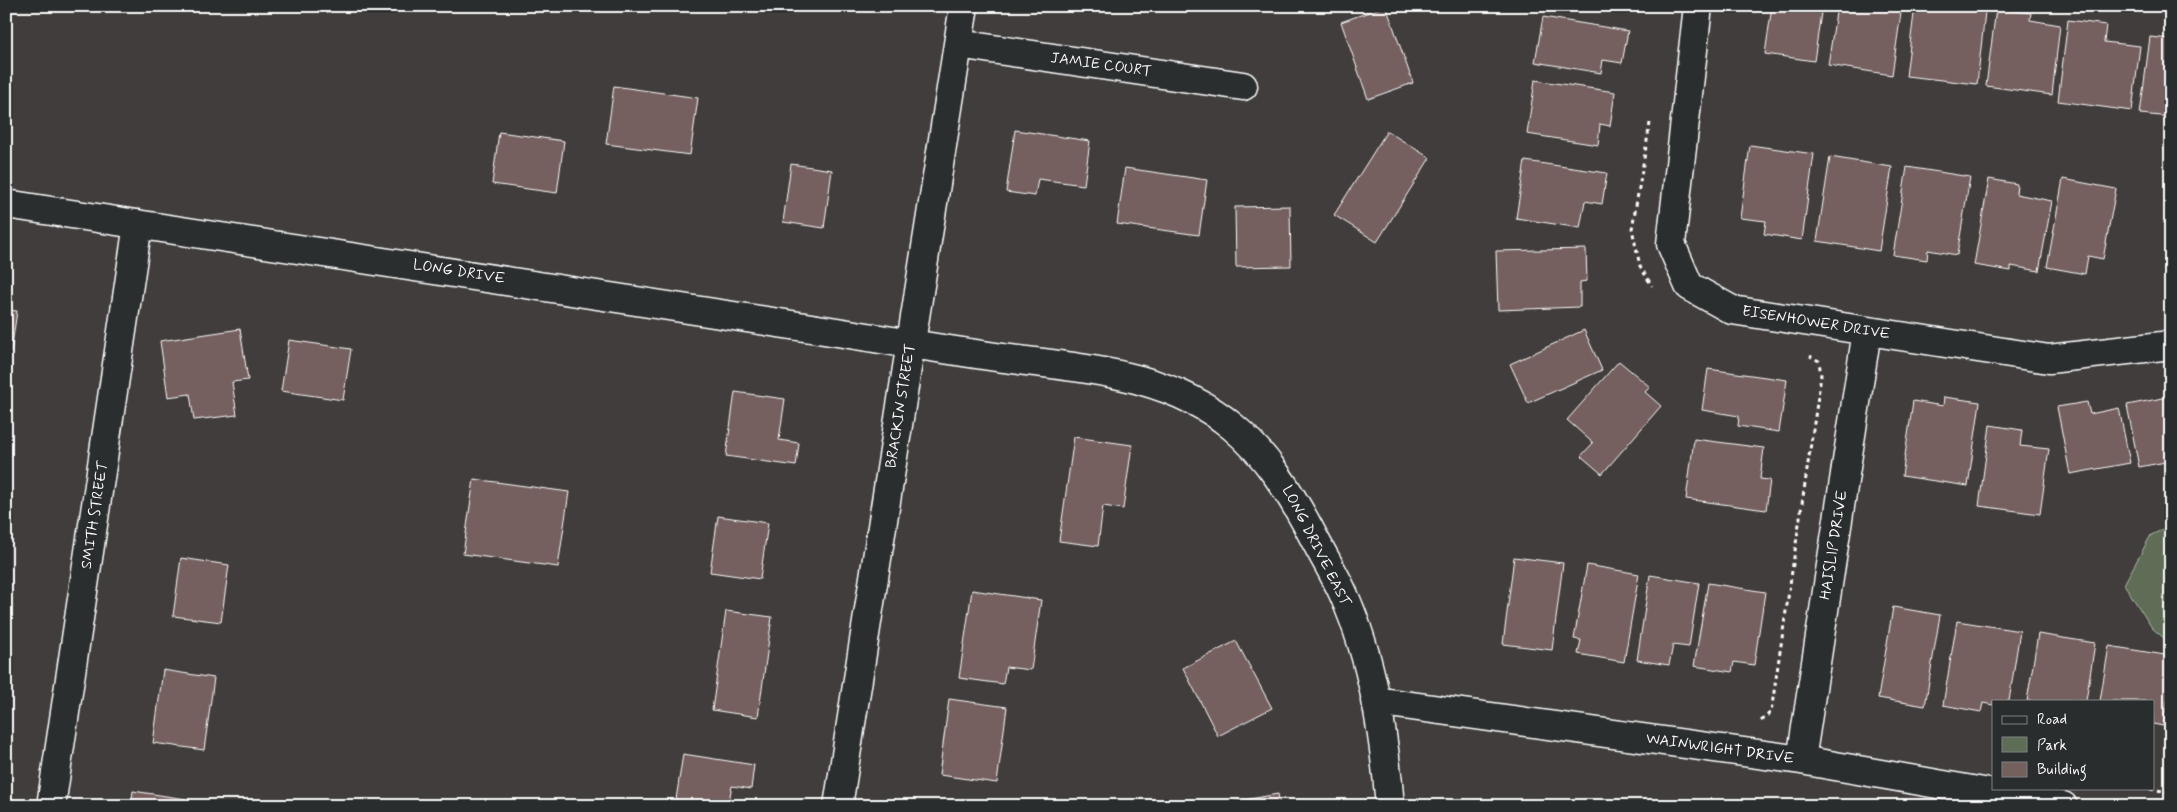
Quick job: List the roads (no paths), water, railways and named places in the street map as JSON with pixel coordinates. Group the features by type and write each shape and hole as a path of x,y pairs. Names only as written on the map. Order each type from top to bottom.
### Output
{"street":[{"name":"BRACKIN STREET","path":"838,806 964,6"},
{"name":"EISENHOWER DRIVE","path":"1698,6 1671,244 1689,286 1732,310 2048,359 2171,345"},
{"name":"JAMIE COURT","path":"958,44 1243,86"},
{"name":"LONG DRIVE","path":"6,204 571,289 911,344"},
{"name":"SMITH STREET","path":"51,806 138,224"},
{"name":"HAISLIP DRIVE","path":"1801,760 1867,331"},
{"name":"LONG DRIVE EAST","path":"911,344 1138,378 1174,390 1198,402 1234,428 1280,478 1293,498 1343,594 1362,646 1384,735 1390,806"},
{"name":"WAINWRIGHT DRIVE","path":"1375,702 1801,760 2063,806"}]}
